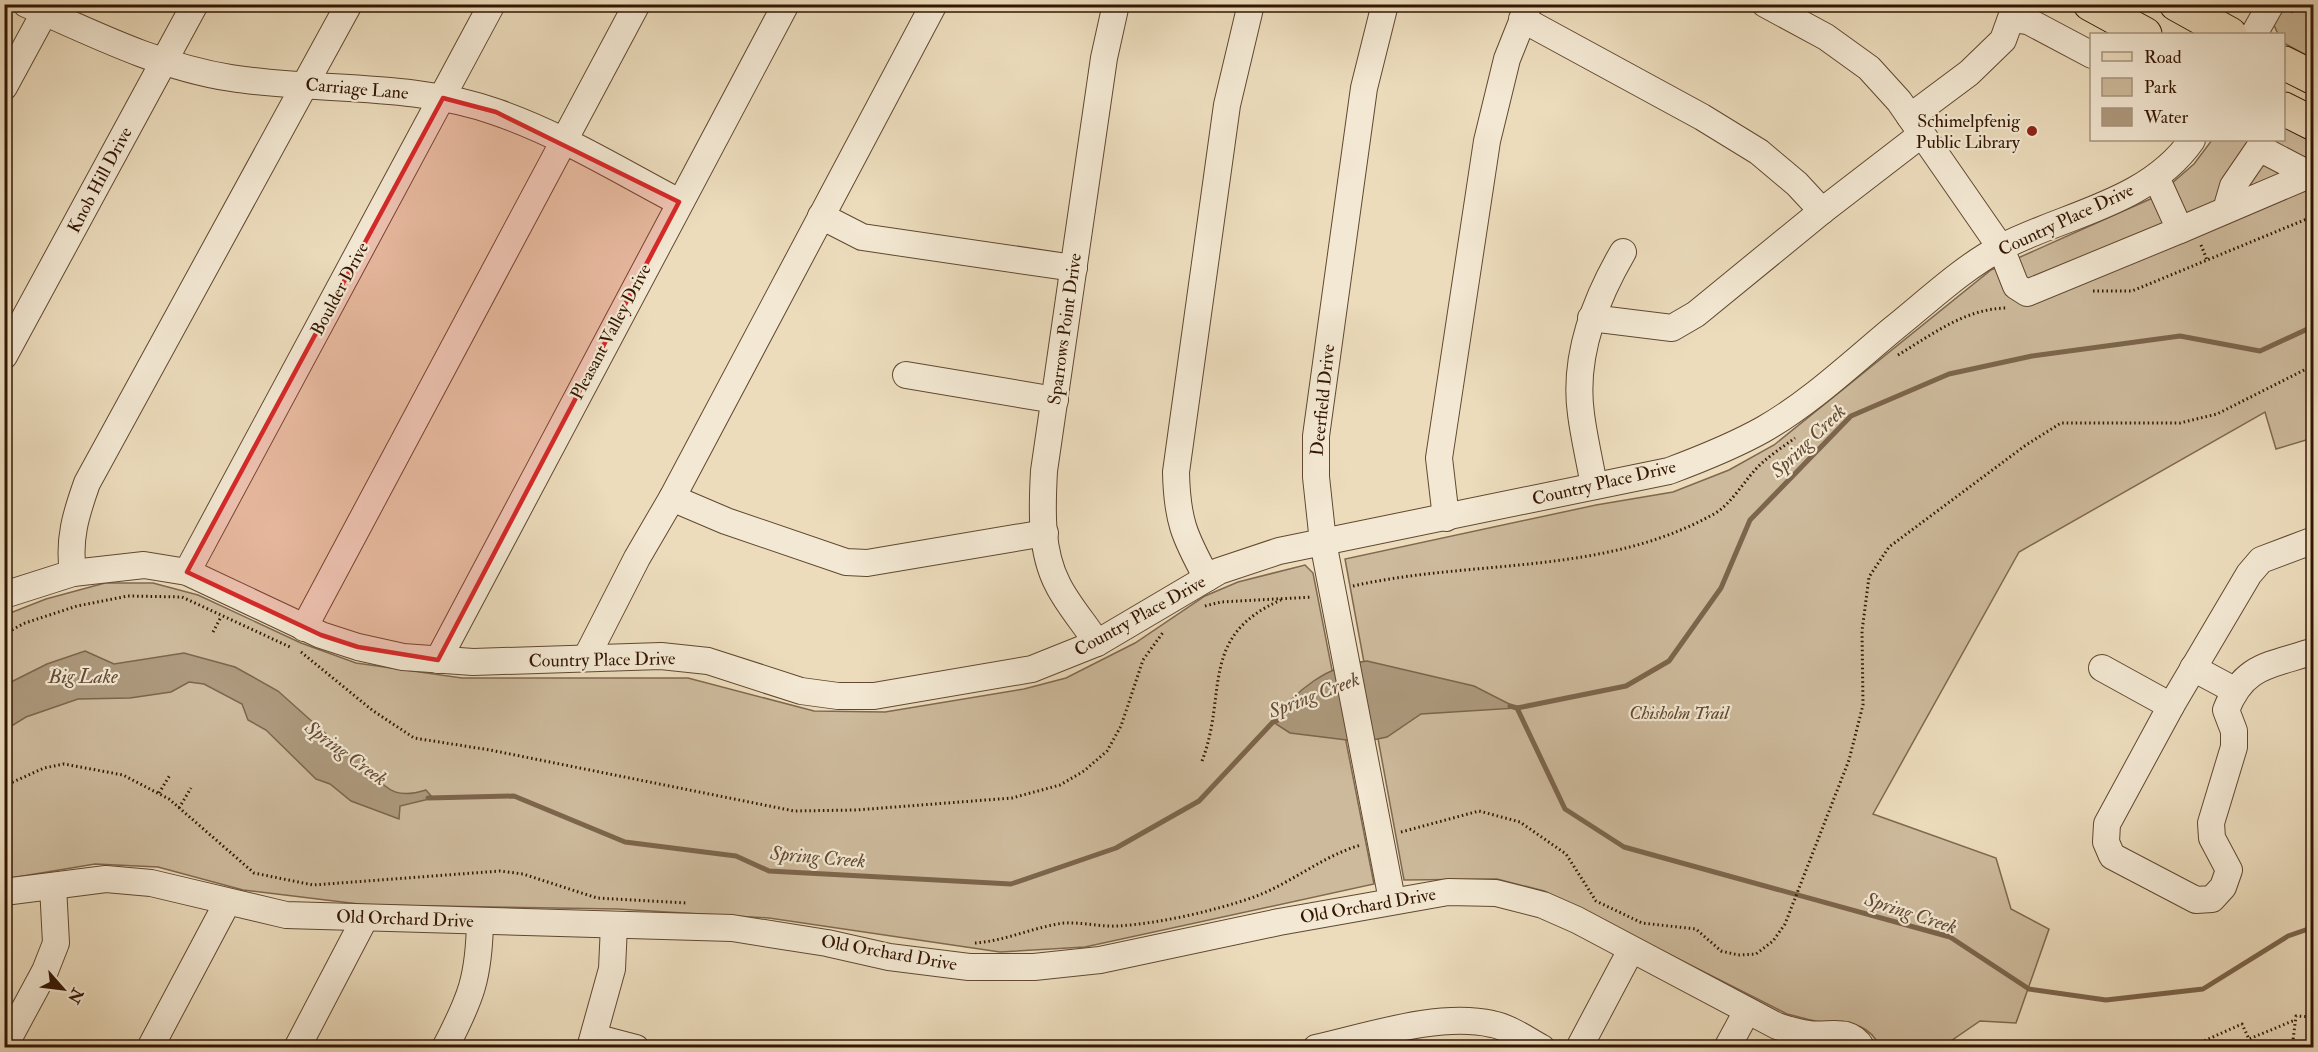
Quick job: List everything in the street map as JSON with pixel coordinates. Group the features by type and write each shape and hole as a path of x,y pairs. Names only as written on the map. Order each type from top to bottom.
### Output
{"main road":[{"path":"2090,4 2143,33"},
{"path":"2175,4 2228,33"},
{"path":"2285,64 2313,78"},
{"path":"2285,110 2313,124"}],"street":[{"name":"Knob Hill Drive","path":"4,356 195,4"},
{"path":"73,573 70,550 74,519 87,483 349,4"},
{"name":"Boulder Drive","path":"187,572 492,4"},
{"path":"304,628 637,4"},
{"name":"Pleasant Valley Drive","path":"438,660 786,4"},
{"path":"586,658 637,558 672,498 934,4"},
{"name":"Sparrows Point Drive","path":"1098,643 1057,585 1045,533 1042,507 1044,471 1104,58 1116,4"},
{"path":"1207,578 1188,543 1177,509 1176,472 1227,105 1251,4"},
{"name":"Deerfield Drive","path":"1385,4 1364,88 1316,436 1316,477 1323,542 1334,591 1344,662 1392,900"},
{"path":"1765,4 1826,37 1869,68 1916,125 2001,248 2016,286 2028,293 2226,210"},
{"path":"2255,33 2271,4"},
{"name":"Carriage Lane","path":"40,7 164,63 230,78 443,98 496,112 563,142 679,202"},
{"path":"4,87 40,7"},
{"path":"1446,518 1439,458 1487,141 1507,59 1526,12 1759,152 1797,184 1822,211"},
{"path":"1591,318 1672,328 1696,314 1822,211 1916,125 2003,40 2019,15 2090,54"},
{"name":"Country Place Drive","path":"4,595 73,573 144,565 187,572 304,628 358,647 438,660 473,662 661,656 708,661 801,691 838,696 874,696 1032,669 1098,643 1207,578 1279,551 1669,471 1722,451 1766,428 1811,396 1959,275 2001,248 2120,199 2156,177 2183,152 2191,141"},
{"path":"2156,177 2180,230"},
{"path":"821,216 862,237 1074,268"},
{"path":"1594,486 1580,412 1581,374 1591,318 1608,278 1623,252"},
{"path":"906,375 1055,400"},
{"path":"672,498 726,521 846,562 867,563 1045,533"},
{"path":"2313,540 2261,560 2249,574 2171,705 2107,824 2106,842 2112,856 2196,900 2212,899 2223,887 2229,870 2212,838 2211,823 2234,747 2234,731 2226,710 2234,690 2248,674 2313,651"},
{"path":"2102,668 2171,705"},
{"path":"2193,668 2234,690"},
{"name":"Old Orchard Drive","path":"4,892 106,879 151,883 227,903 286,915 732,928 827,943 889,957 969,967 1034,967 1100,960 1392,900 1448,892 1496,893 1543,905 1777,1026 1811,1035 1834,1032 1855,1041"},
{"path":"4,1047 45,971 56,943 53,886"},
{"path":"150,1047 227,903"},
{"path":"297,1047 365,918"},
{"path":"445,1047 465,1009 477,974 480,921"},
{"path":"614,925 612,969 592,1042 636,1047"},
{"path":"1579,1047 1631,950"},
{"path":"1727,1047 1747,1011"},
{"path":"1316,1047 1424,1025 1462,1020 1494,1024 1542,1047"}],"path":[{"path":"971,944 992,942 1064,924 1120,926 1199,913 1254,897 1296,878 1335,852 1479,811 1520,822 1566,854 1596,901 1642,923 1696,928 1721,951 1738,955 1756,954 1773,941 1785,924 1801,878 1849,760 1863,705 1862,631 1869,577 1889,547 2026,445 2061,423 2180,423 2217,414 2313,364"},
{"path":"1202,761 1224,655 1243,622 1256,611 1282,599"},
{"path":"213,632 221,617"},
{"path":"4,786 44,768 64,764 123,775 159,793 255,873 288,882 313,885 500,871 523,874 597,898 695,903"},
{"path":"159,793 170,775"},
{"path":"179,808 191,788"},
{"path":"2292,1047 2295,1020 2298,1015 2312,1017"},
{"path":"2188,1047 2242,1024 2249,1039 2295,1020"}],"highlighted area":[{"path":"443,98 496,112 679,202 438,660 358,647 321,635 187,572"}],"green space":[{"path":"2283,5 2313,5 2313,59 2285,44 2285,33 2278,33 2274,25"},
{"name":"Chisholm Trail","path":"2285,127 2313,142 2313,438 2276,449 2265,412 2019,552 1873,814 1996,858 2011,909 2049,929 2016,1023 1980,1021 1942,1047 1880,1047 1868,1031 1860,1027 1852,1024 1815,1021 1787,1014 1544,891 1497,879 1404,880 1345,559 1596,505 1673,492 1729,470 1774,445 1991,270 2157,196 2194,164 2211,141 2285,141"},
{"path":"1305,565 1313,573 1374,884 1085,947 1000,952 769,918 617,909 367,905 243,890 158,867 95,864 5,879 5,615 46,599 105,583 153,583 198,595 301,643 356,663 462,678 688,678 814,711 885,712 1024,689 1066,678 1135,643 1205,596 1238,582"}],"water":[{"name":"Big Lake","path":"85,651 114,664 184,653 235,667 278,691 354,759 365,756 366,768 392,791 406,794 426,790 433,798 400,806 399,819 351,801 330,784 316,779 266,730 248,720 242,704 204,684 189,682 171,692 130,698 78,699 26,717 5,730 5,685 47,664"},
{"path":"1367,661 1474,686 1517,708 1421,714 1387,737 1363,742 1290,733 1273,722 1291,700 1314,681 1339,668"}],"waterway":[{"name":"Spring Creek","path":"1510,706 1517,708 1626,686 1669,661 1721,588 1750,520 1851,416 1949,374 2032,356 2180,336 2260,351 2314,326"},
{"name":"Spring Creek","path":"1517,708 1565,809 1624,847 1950,937 2029,989 2106,1000 2203,989 2288,936 2314,927"},
{"name":"Spring Creek","path":"428,798 514,796 625,842 736,856 769,871 1011,884 1116,848 1199,801 1273,722 1278,720"}],"place":[{"name":"Schimelpfenig Public Library","path":"2032,131"}]}
